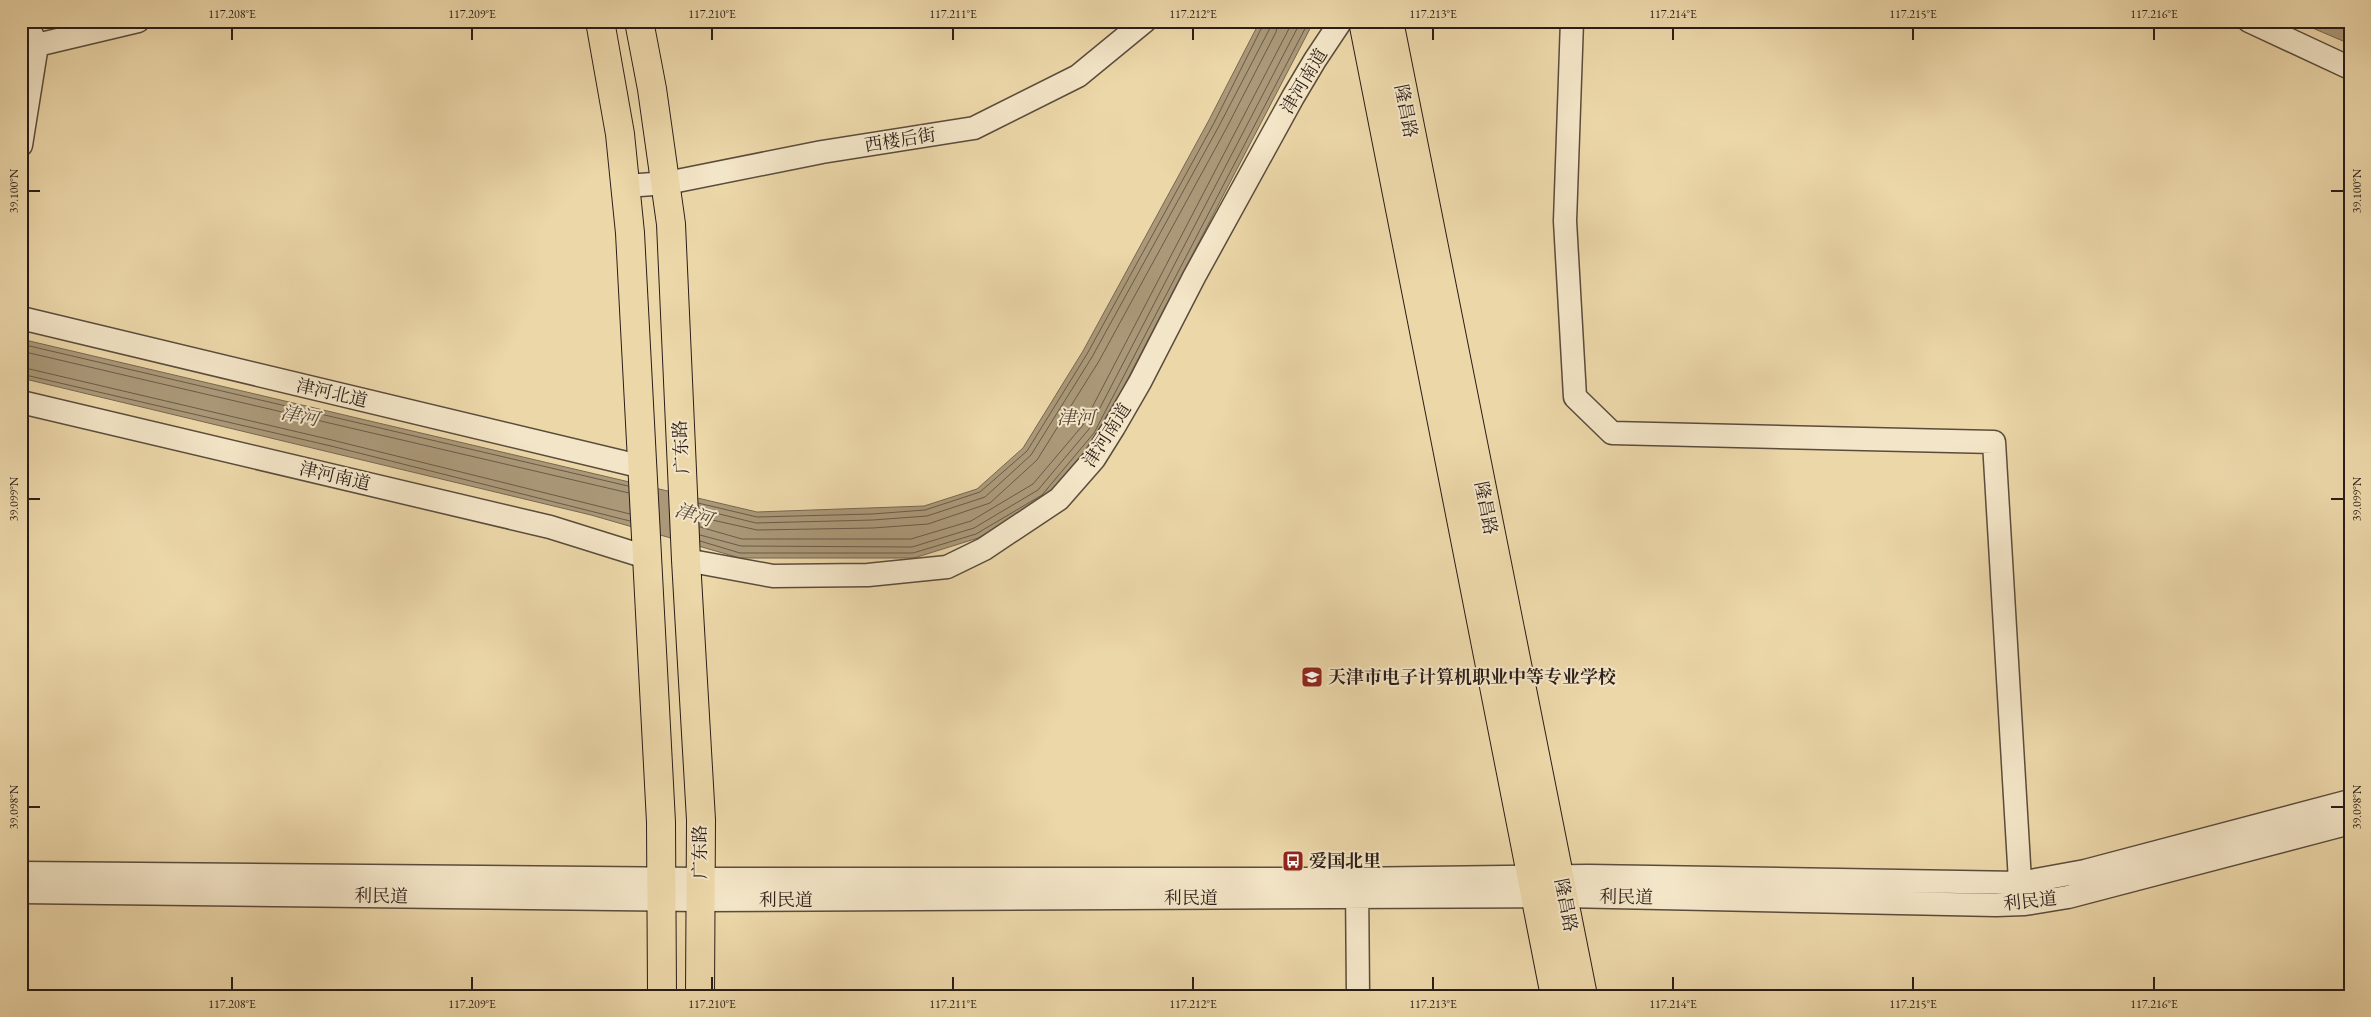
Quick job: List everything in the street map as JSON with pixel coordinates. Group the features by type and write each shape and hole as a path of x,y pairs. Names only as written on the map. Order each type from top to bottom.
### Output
{"main road":[{"path":"600,21 620,134 626,186 642,467 662,889 662,996"},
{"name":"广东路","path":"639,21 667,184 671,224 686,560 701,820 700,996"},
{"name":"隆昌路","path":"1363,21 1532,887 1555,996"},
{"name":"隆昌路","path":"1389,21 1583,996"}],"street":[{"path":"21,145 36,45 25,21"},
{"path":"36,45 138,21"},
{"name":"西楼后街","path":"626,186 667,184 822,152 974,128 1078,76 1145,21"},
{"name":"津河南道","path":"686,560 773,576 868,575 947,567 984,549 1059,499 1094,459 1114,427 1140,382 1194,276 1275,130 1315,60 1341,21"},
{"path":"1572,21 1565,221 1576,397 1612,433 1994,442 2021,894"},
{"path":"2249,21 2350,68"},
{"name":"津河北道","path":"21,318 642,467"},
{"name":"津河南道","path":"21,402 550,528 646,557"},
{"name":"利民道","path":"21,873 700,890 1562,886 1966,905 2021,894 2085,871 2350,801"},
{"name":"利民道","path":"2021,894 2068,897 2350,823"},
{"path":"1357,888 1358,996"},
{"name":"利民道","path":"21,892 662,889"}],"water":[{"name":"津河","path":"1260,21 1314,21 1098,436 1045,499 978,538 914,558 740,558 591,515 21,378 21,339 757,512 924,506 977,489 1023,448 1083,351 1209,120"},
{"path":"2296,21 2350,21 2350,44"}],"place":[{"name":"天津市电子计算机职业中等专业学校","path":"1312,677"},
{"name":"爱国北里","path":"1293,861"}]}
